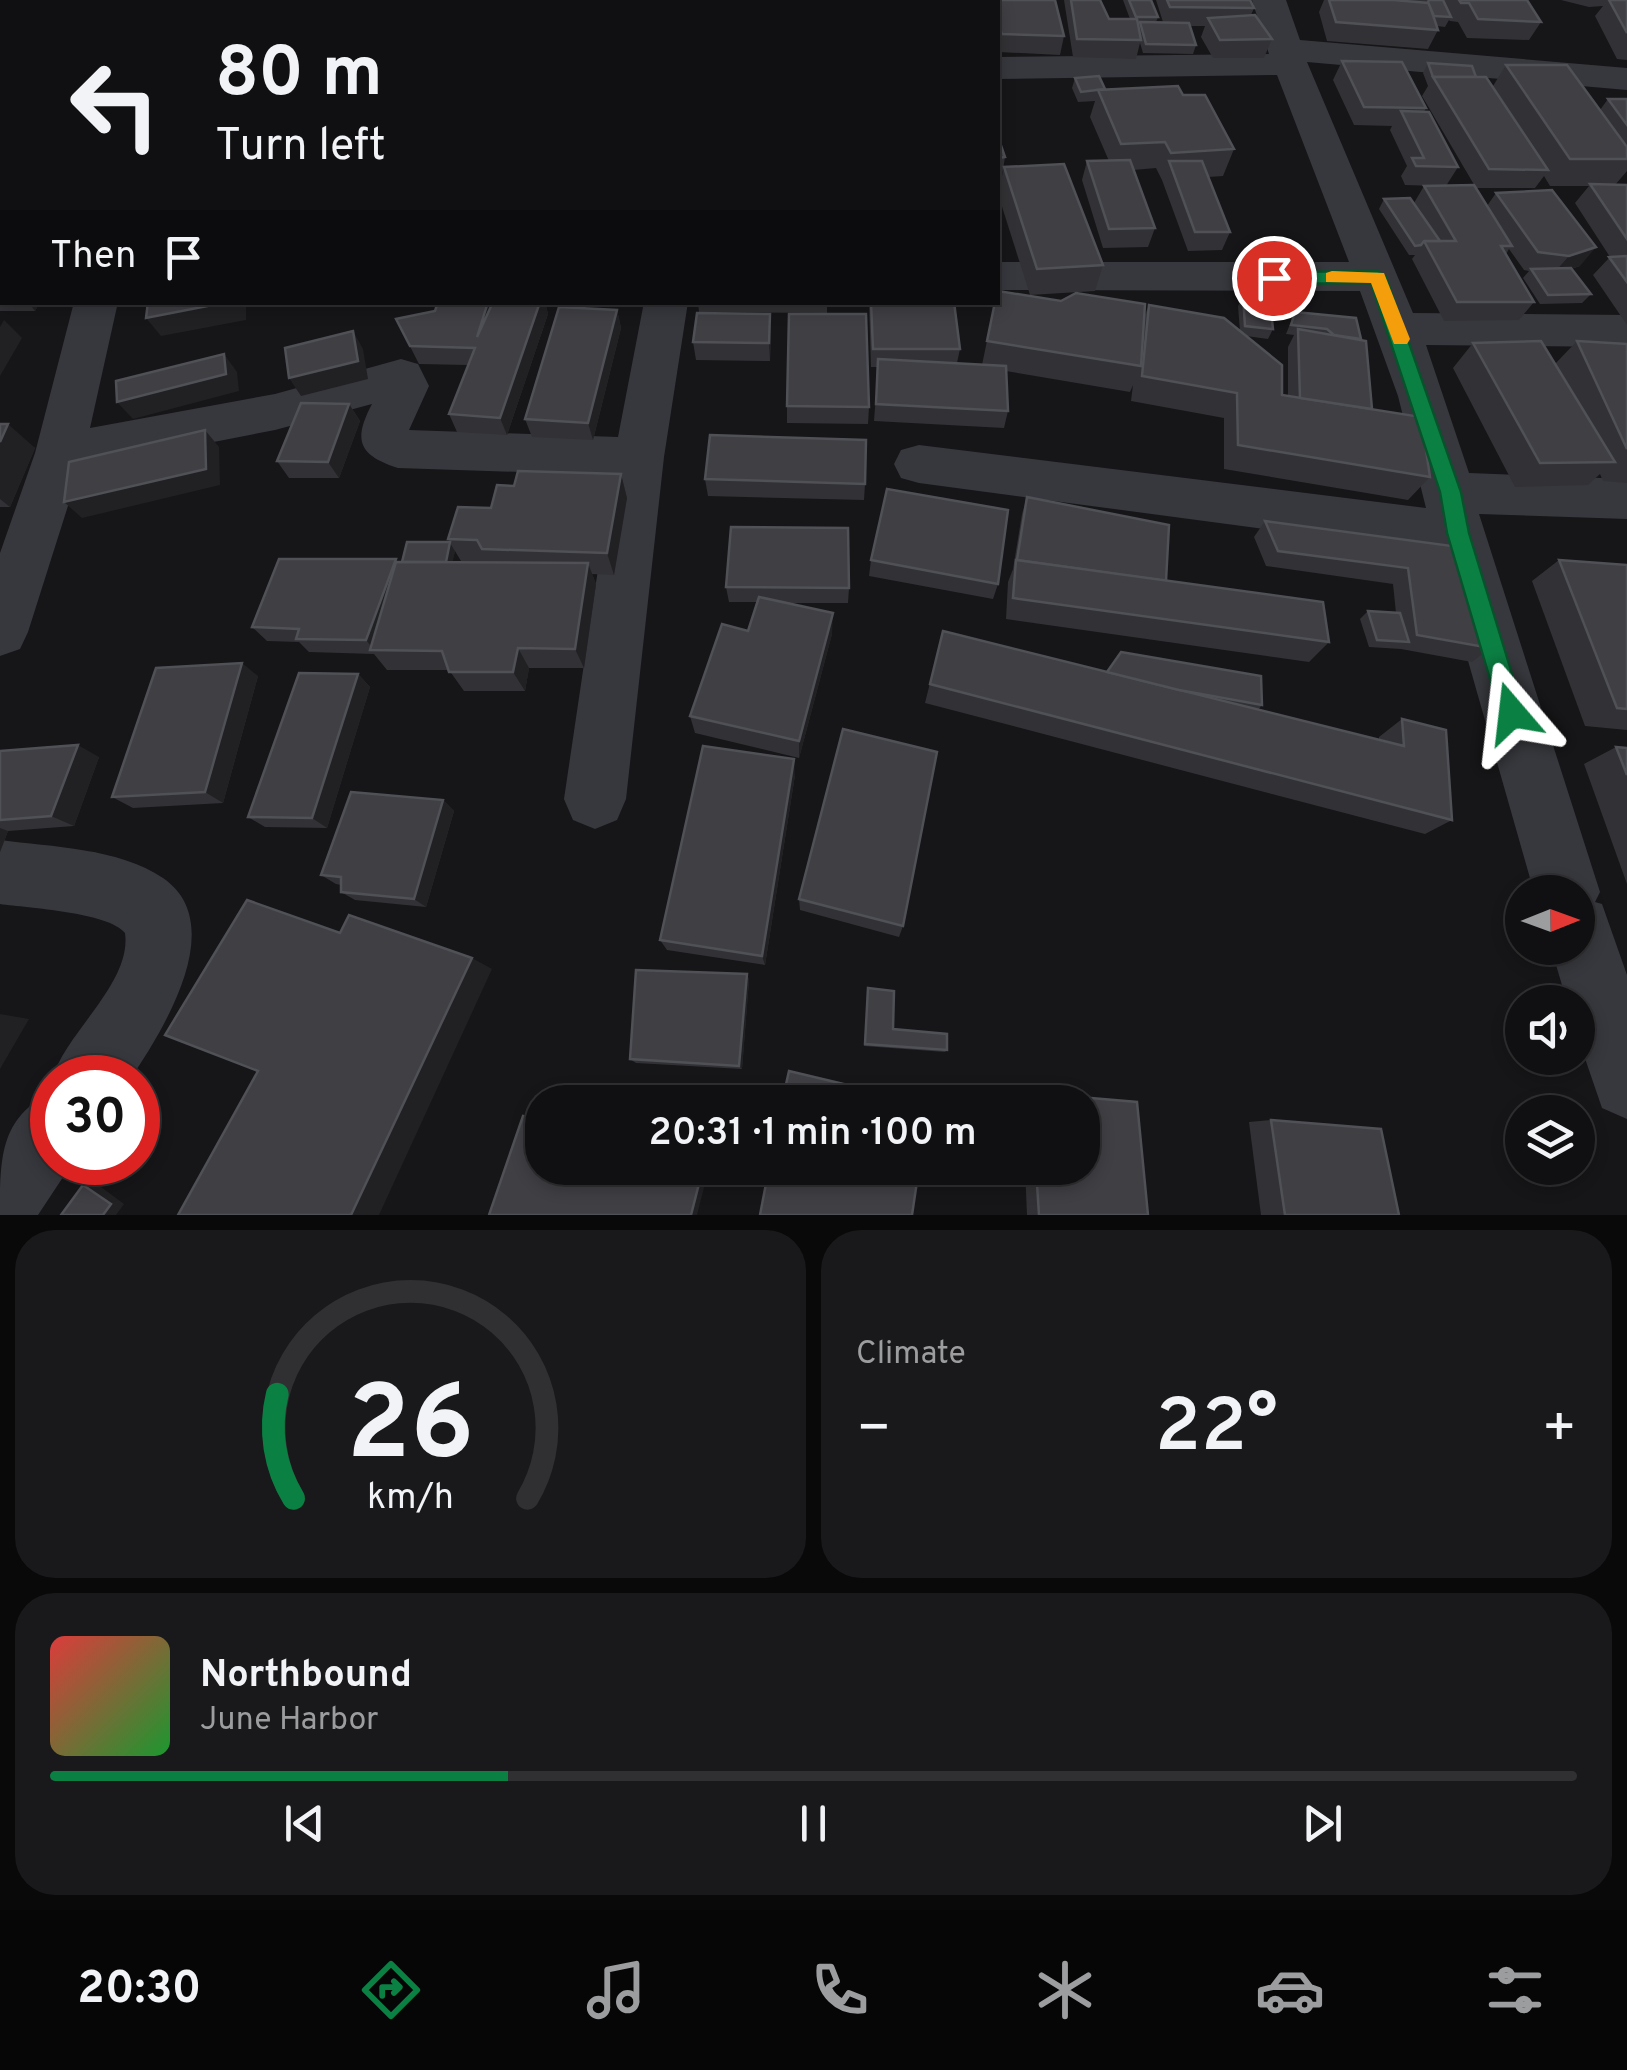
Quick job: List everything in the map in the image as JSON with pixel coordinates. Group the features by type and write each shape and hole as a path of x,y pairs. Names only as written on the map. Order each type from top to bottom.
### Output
{"street":[{"path":"1268,0 1286,57 1397,328 1562,875"},
{"path":"1000,68 1286,57 1627,79"},
{"path":"1000,276 1378,277"},
{"path":"0,632 60,453 95,305"},
{"path":"595,799 639,457 665,305"},
{"path":"1397,328 1627,331"},
{"path":"60,453 292,408 365,390 401,376 405,386 385,426 385,441 398,449 639,457"},
{"path":"919,464 1454,513 1627,499"},
{"path":"0,872 116,892 142,901 154,915 162,935 157,960 137,1005 103,1055"},
{"path":"1591,965 1621,1048"},
{"path":"0,1205 30,1161"}],"building":[{"path":"1000,0 1055,0 1064,36 1002,34"},
{"path":"1071,0 1100,0 1109,19 1137,19 1141,40 1077,39"},
{"path":"1129,0 1151,0 1158,17 1136,17"},
{"path":"1167,0 1250,0 1254,8 1170,7"},
{"path":"1329,0 1429,3 1438,30 1336,22"},
{"path":"1429,0 1443,0 1451,17 1434,16"},
{"path":"1459,0 1527,0 1541,22 1478,19 1469,3"},
{"path":"1609,0 1627,0 1627,33"},
{"path":"1255,15 1272,39 1220,40 1208,18"},
{"path":"1140,22 1189,23 1196,45 1146,44"},
{"path":"1342,61 1402,62 1426,108 1364,107"},
{"path":"1428,63 1472,66 1476,77 1433,77"},
{"path":"1506,65 1567,65 1627,147 1627,159 1570,159"},
{"path":"1099,76 1105,89 1081,92 1075,78"},
{"path":"1433,77 1486,77 1548,170 1489,169"},
{"path":"1178,86 1183,95 1205,95 1234,149 1171,153 1165,142 1121,144 1098,90"},
{"path":"1608,99 1627,99 1627,125"},
{"path":"1401,111 1429,112 1458,167 1416,166 1412,158 1424,158"},
{"path":"1130,160 1155,228 1109,229 1087,161"},
{"path":"1169,161 1202,161 1230,232 1195,232"},
{"path":"1064,164 1103,265 1037,269 1004,167"},
{"path":"1590,184 1627,185 1627,239"},
{"path":"1474,185 1512,246 1501,246 1534,302 1457,302 1424,241 1456,241 1424,186"},
{"path":"1552,190 1596,247 1569,256 1538,252 1496,193"},
{"path":"1410,198 1440,241 1424,241 1415,246 1384,199"},
{"path":"1627,256 1627,282 1609,257"},
{"path":"1571,268 1591,294 1548,295 1531,269"},
{"path":"1000,291 1061,301 1076,293 1145,304 1141,366 987,341 994,305 1000,305"},
{"path":"1243,296 1270,300 1273,329 1245,326"},
{"path":"148,305 213,305 146,318"},
{"path":"437,305 487,305 477,337 492,305 539,305 500,418 449,414 475,348 410,346 396,319 435,311"},
{"path":"871,305 954,305 960,349 873,349"},
{"path":"1149,305 1224,318 1282,365 1282,395 1421,417 1430,477 1238,445 1237,393 1142,376"},
{"path":"559,307 617,310 588,423 525,419"},
{"path":"1295,312 1356,318 1361,339 1334,335 1327,329 1291,325"},
{"path":"697,313 770,314 769,343 693,342"},
{"path":"789,314 866,314 869,407 787,406"},
{"path":"1298,329 1366,341 1372,409 1300,398"},
{"path":"353,331 358,361 289,378 285,348"},
{"path":"1541,341 1615,462 1540,463 1473,343"},
{"path":"1577,341 1627,344 1627,449"},
{"path":"224,354 226,374 117,402 116,381"},
{"path":"878,359 1006,366 1008,411 876,404"},
{"path":"301,403 349,404 328,462 277,461"},
{"path":"0,424 8,424 0,442"},
{"path":"205,430 206,469 64,502 69,462"},
{"path":"710,435 866,440 865,484 705,479"},
{"path":"518,471 621,474 607,553 482,549 477,540 448,539 458,507 491,508 497,485 514,486"},
{"path":"887,489 1008,510 998,584 871,560"},
{"path":"1027,497 1169,525 1166,581 1017,560"},
{"path":"1265,521 1467,548 1490,648 1417,635 1408,568 1278,551"},
{"path":"731,527 848,528 849,588 726,587"},
{"path":"407,542 450,542 446,562 402,562"},
{"path":"279,559 396,559 366,640 296,639 299,629 252,627"},
{"path":"1016,560 1323,602 1329,642 1013,598"},
{"path":"1559,560 1627,565 1627,709 1617,708"},
{"path":"396,562 588,563 575,649 518,648 513,672 449,672 442,651 370,650"},
{"path":"759,597 833,613 799,741 690,716 722,624 748,631"},
{"path":"1368,611 1400,613 1409,642 1377,640"},
{"path":"943,631 1404,746 1402,719 1446,730 1452,820 930,684"},
{"path":"1121,652 1261,676 1262,705 1107,672"},
{"path":"242,663 205,792 112,797 156,668"},
{"path":"299,673 358,674 312,818 248,817"},
{"path":"843,729 937,752 903,926 799,899"},
{"path":"78,745 51,816 0,820 0,751"},
{"path":"703,746 794,759 762,956 660,940"},
{"path":"1616,747 1627,748 1627,775"},
{"path":"351,792 443,800 414,899 341,892 341,877 321,875"},
{"path":"247,900 340,933 349,915 472,958 351,1215 178,1215 258,1071 165,1035"},
{"path":"636,970 747,974 739,1066 630,1059"},
{"path":"868,988 894,991 893,1029 947,1034 947,1050 865,1044"},
{"path":"789,1071 848,1085 786,1085"},
{"path":"1100,1099 1137,1102 1148,1215 1039,1215 1037,1185 1100,1185"},
{"path":"523,1116 525,1185 699,1185 691,1215 489,1215"},
{"path":"1271,1120 1381,1129 1399,1215 1285,1215"},
{"path":"83,1185 111,1204 103,1215 61,1215"},
{"path":"766,1185 916,1185 912,1215 760,1215"}],"slow traffic":[{"path":"1332,277 1378,277 1401,339"}],"route":[{"path":"1274,278 1378,277 1450,492 1458,533 1512,713"}]}
